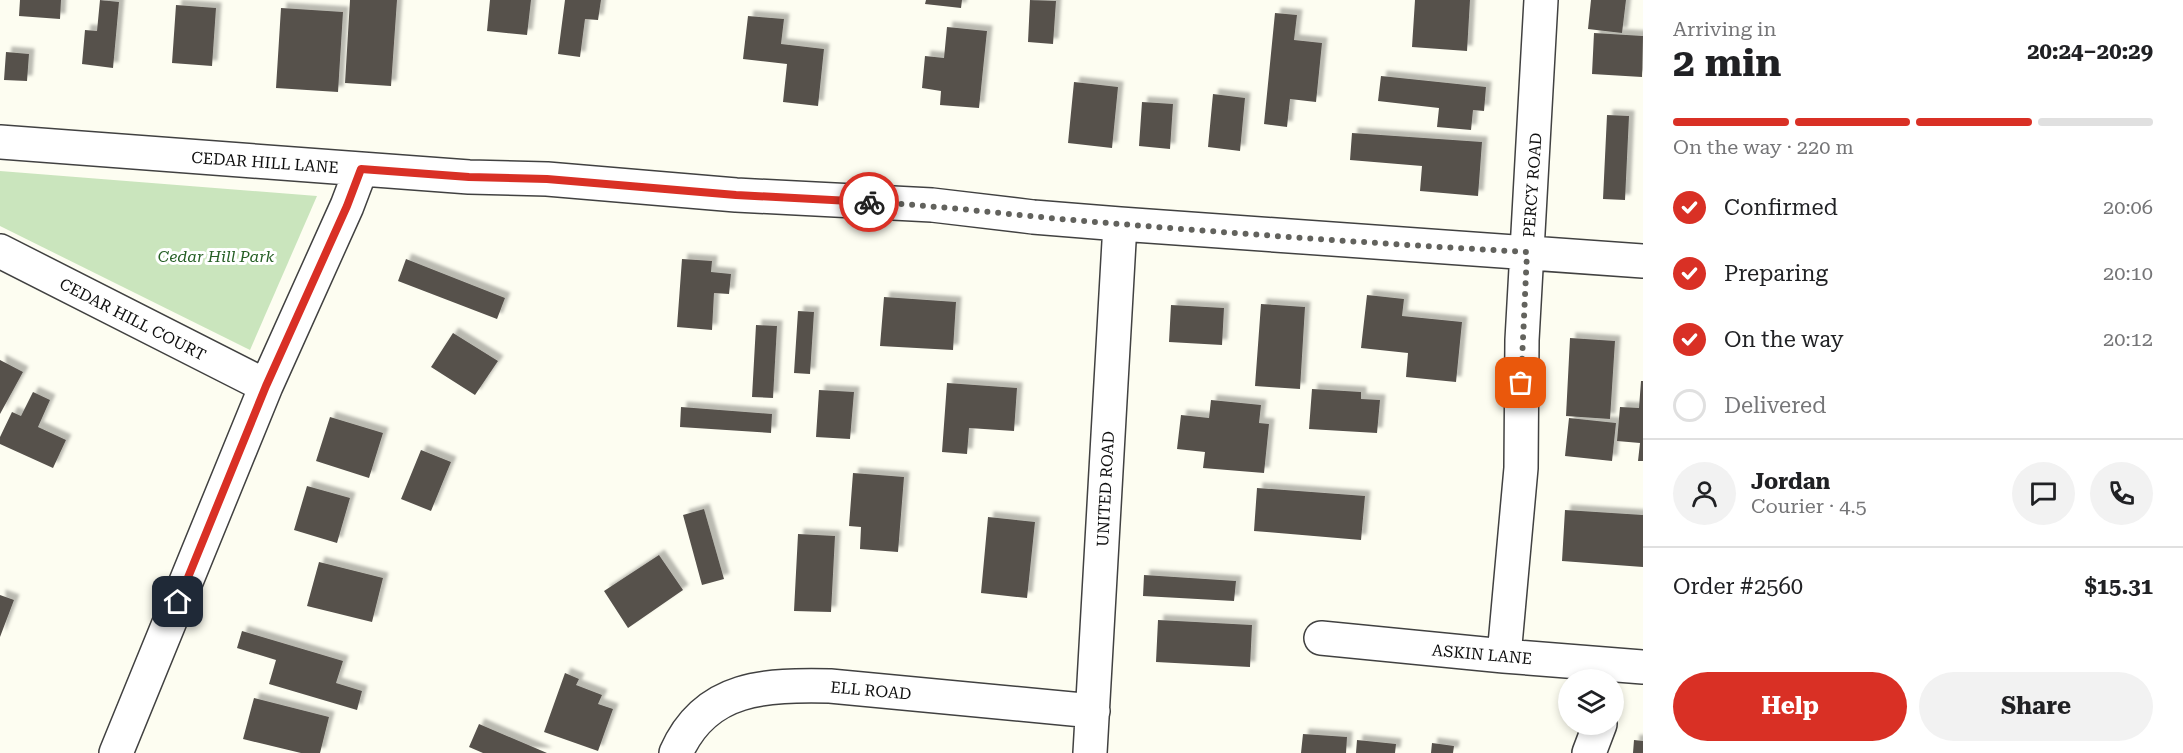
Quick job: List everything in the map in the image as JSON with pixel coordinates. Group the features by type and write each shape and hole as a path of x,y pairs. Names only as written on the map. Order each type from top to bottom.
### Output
{"street":[{"name":"PERCY ROAD","path":"1504,656 1521,468 1522,340 1541,0"},
{"name":"CEDAR HILL LANE","path":"0,142 469,177 547,179 736,195 932,205 1120,224 1643,261"},
{"path":"116,753 266,386 347,206 361,169"},
{"name":"UNITED ROAD","path":"1090,753 1120,224"},
{"name":"CEDAR HILL COURT","path":"0,251 266,386"},
{"name":"ASKIN LANE","path":"1321,638 1504,656 1589,669"},
{"name":"ASKIN LANE","path":"1624,670 1643,667"},
{"name":"ELL ROAD","path":"676,753 682,740 698,718 721,701 749,690 787,685 831,686 1093,711"},
{"path":"1589,753 1596,735"}],"green space":[{"name":"Cedar Hill Park","path":"0,171 317,196 250,350 0,226"}],"building":[{"path":"20,0 61,0 60,19 19,16"},
{"path":"100,0 119,2 113,68 82,64 85,30 97,31"},
{"path":"350,0 397,0 391,86 345,83"},
{"path":"490,0 531,0 527,35 487,31"},
{"path":"565,0 601,0 598,20 585,19 580,57 558,54"},
{"path":"926,0 962,0 961,8 925,4"},
{"path":"1030,0 1056,1 1053,44 1028,42"},
{"path":"1415,0 1470,0 1467,51 1412,47"},
{"path":"1591,0 1626,0 1622,33 1588,29"},
{"path":"176,5 216,8 212,66 172,63"},
{"path":"281,8 343,12 338,92 276,88"},
{"path":"1275,13 1297,15 1294,40 1322,43 1316,102 1290,99 1287,127 1264,124"},
{"path":"748,16 784,19 781,44 824,49 818,106 783,102 787,64 743,59"},
{"path":"947,27 987,31 979,108 940,105 941,91 922,88 925,56 944,58"},
{"path":"1594,33 1643,36 1642,77 1592,74"},
{"path":"6,52 29,54 27,81 4,80"},
{"path":"1381,76 1486,87 1484,111 1473,110 1471,130 1437,127 1439,108 1378,101"},
{"path":"1074,82 1118,87 1112,148 1068,143"},
{"path":"1213,94 1245,98 1240,151 1208,147"},
{"path":"1142,102 1173,104 1170,149 1139,146"},
{"path":"1607,115 1629,116 1625,200 1603,199"},
{"path":"1352,133 1482,142 1478,196 1420,191 1422,166 1350,160"},
{"path":"406,259 505,298 497,319 398,281"},
{"path":"682,259 712,261 711,272 731,274 729,294 714,293 712,330 677,327"},
{"path":"1367,295 1404,299 1402,316 1462,322 1456,382 1406,377 1408,353 1361,348"},
{"path":"884,297 956,302 953,350 880,346"},
{"path":"1261,304 1305,307 1300,389 1255,386"},
{"path":"1171,305 1224,308 1222,345 1169,342"},
{"path":"798,311 814,312 810,374 794,373"},
{"path":"756,325 777,326 773,398 752,397"},
{"path":"453,333 498,361 475,395 431,367"},
{"path":"1570,338 1615,341 1610,419 1566,416"},
{"path":"0,360 23,372 0,414"},
{"path":"1641,381 1643,381 1643,461 1638,461 1640,443 1617,441 1620,407 1639,408"},
{"path":"947,383 1017,388 1014,431 969,428 967,454 942,452"},
{"path":"1312,389 1361,392 1361,399 1380,400 1377,433 1309,429"},
{"path":"819,390 854,392 850,439 816,437"},
{"path":"33,392 50,400 38,427 66,440 53,468 0,444 0,437 12,412 21,416"},
{"path":"1211,400 1261,405 1259,423 1269,424 1264,473 1203,468 1205,452 1177,449 1181,415 1209,418"},
{"path":"681,407 772,414 771,433 680,427"},
{"path":"330,417 383,433 369,478 316,461"},
{"path":"1569,418 1616,423 1612,461 1565,456"},
{"path":"421,450 451,462 431,511 401,499"},
{"path":"853,473 904,477 898,552 860,549 861,527 849,526"},
{"path":"307,486 350,498 337,543 294,530"},
{"path":"1257,488 1365,496 1361,540 1254,531"},
{"path":"704,509 724,579 702,585 683,515"},
{"path":"1565,510 1643,515 1643,567 1562,561"},
{"path":"988,517 1035,522 1027,598 981,593"},
{"path":"798,534 835,536 831,612 794,611"},
{"path":"659,555 683,590 628,628 604,591"},
{"path":"319,562 383,578 372,622 307,606"},
{"path":"1144,575 1236,581 1234,601 1143,596"},
{"path":"0,595 14,600 0,637"},
{"path":"1158,620 1252,625 1250,667 1156,662"},
{"path":"242,631 343,661 336,683 362,691 357,710 269,684 276,660 237,648"},
{"path":"565,673 579,679 576,685 602,695 598,704 613,709 598,751 544,732"},
{"path":"254,698 329,717 320,753 301,753 243,739"},
{"path":"479,724 547,753 483,753 469,747"},
{"path":"1303,734 1347,737 1346,753 1301,753"},
{"path":"1357,740 1396,744 1395,753 1356,753"},
{"path":"1634,740 1643,741 1643,753 1633,753"},
{"path":"1432,743 1454,746 1453,753 1431,753"}],"way so far":[{"path":"869,202 932,205 1033,217 1283,237 1527,252 1521,383"}],"route":[{"path":"178,602 266,386 347,206 361,169 469,177 547,179 736,195 869,202"}]}
